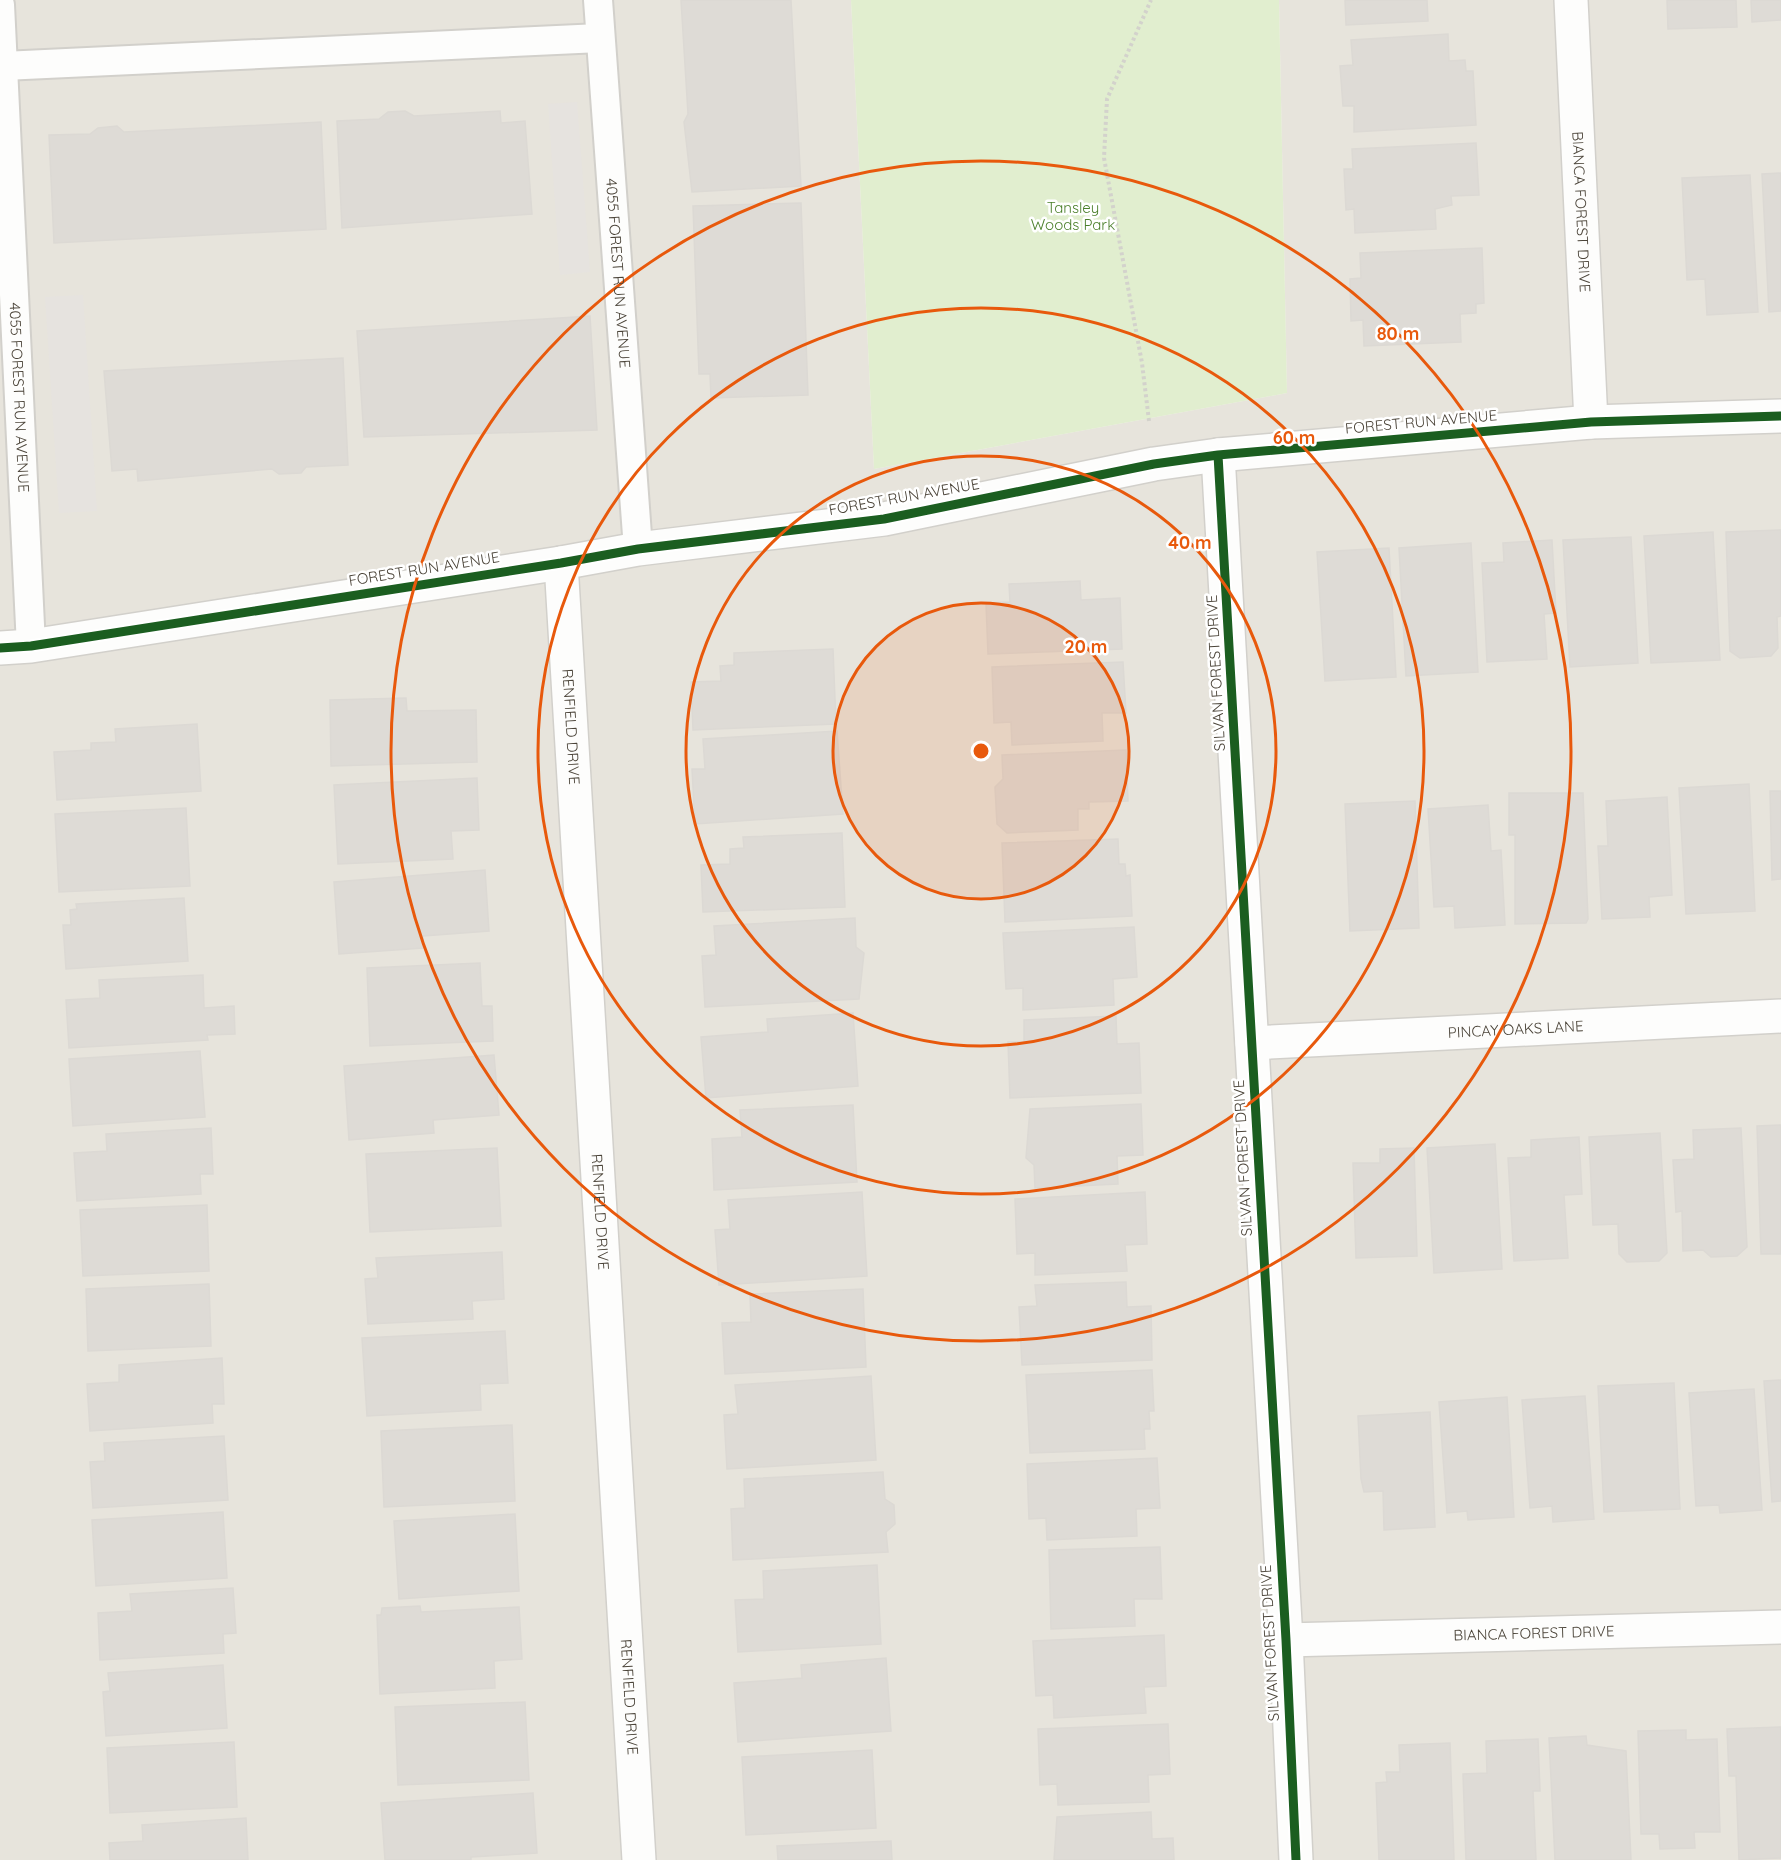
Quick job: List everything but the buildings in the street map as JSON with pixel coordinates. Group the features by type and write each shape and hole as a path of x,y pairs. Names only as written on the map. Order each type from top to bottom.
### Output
{"street":[{"name":"BIANCA FOREST DRIVE","path":"1571,0 1591,422"},
{"name":"FOREST RUN AVENUE","path":"16,647 561,563 638,549 884,519 1154,464 1218,455 1591,422 1781,416"},
{"name":"SILVAN FOREST DRIVE","path":"1218,455 1286,1640 1296,1860"},
{"name":"RENFIELD DRIVE","path":"561,563 639,1860"},
{"name":"PINCAY OAKS LANE","path":"1252,1043 1781,1016"},
{"name":"BIANCA FOREST DRIVE","path":"1286,1640 1781,1628"}],"lane":[{"name":"4055 FOREST RUN AVENUE","path":"598,0 638,549"},
{"name":"4055 FOREST RUN AVENUE","path":"0,4 16,647"},
{"path":"3,66 600,38"}],"path":[{"path":"1151,0 1107,99 1104,158 1142,363 1154,464"}],"shaded area":[{"path":"0,0 851,0 874,469 1287,393 1279,0 1781,0 1781,1860 0,1860"},
{"path":"577,102 590,272 560,275 548,104"},
{"path":"83,295 97,511 59,513 45,297"}],"green space":[{"name":"Tansley Woods Park","path":"851,0 1279,0 1287,393 874,469"}],"cycle path":[{"path":"0,648 31,646 638,549 884,519 1154,464 1218,455 1591,422 1781,416"},
{"path":"1218,455 1286,1640 1296,1860"}]}
